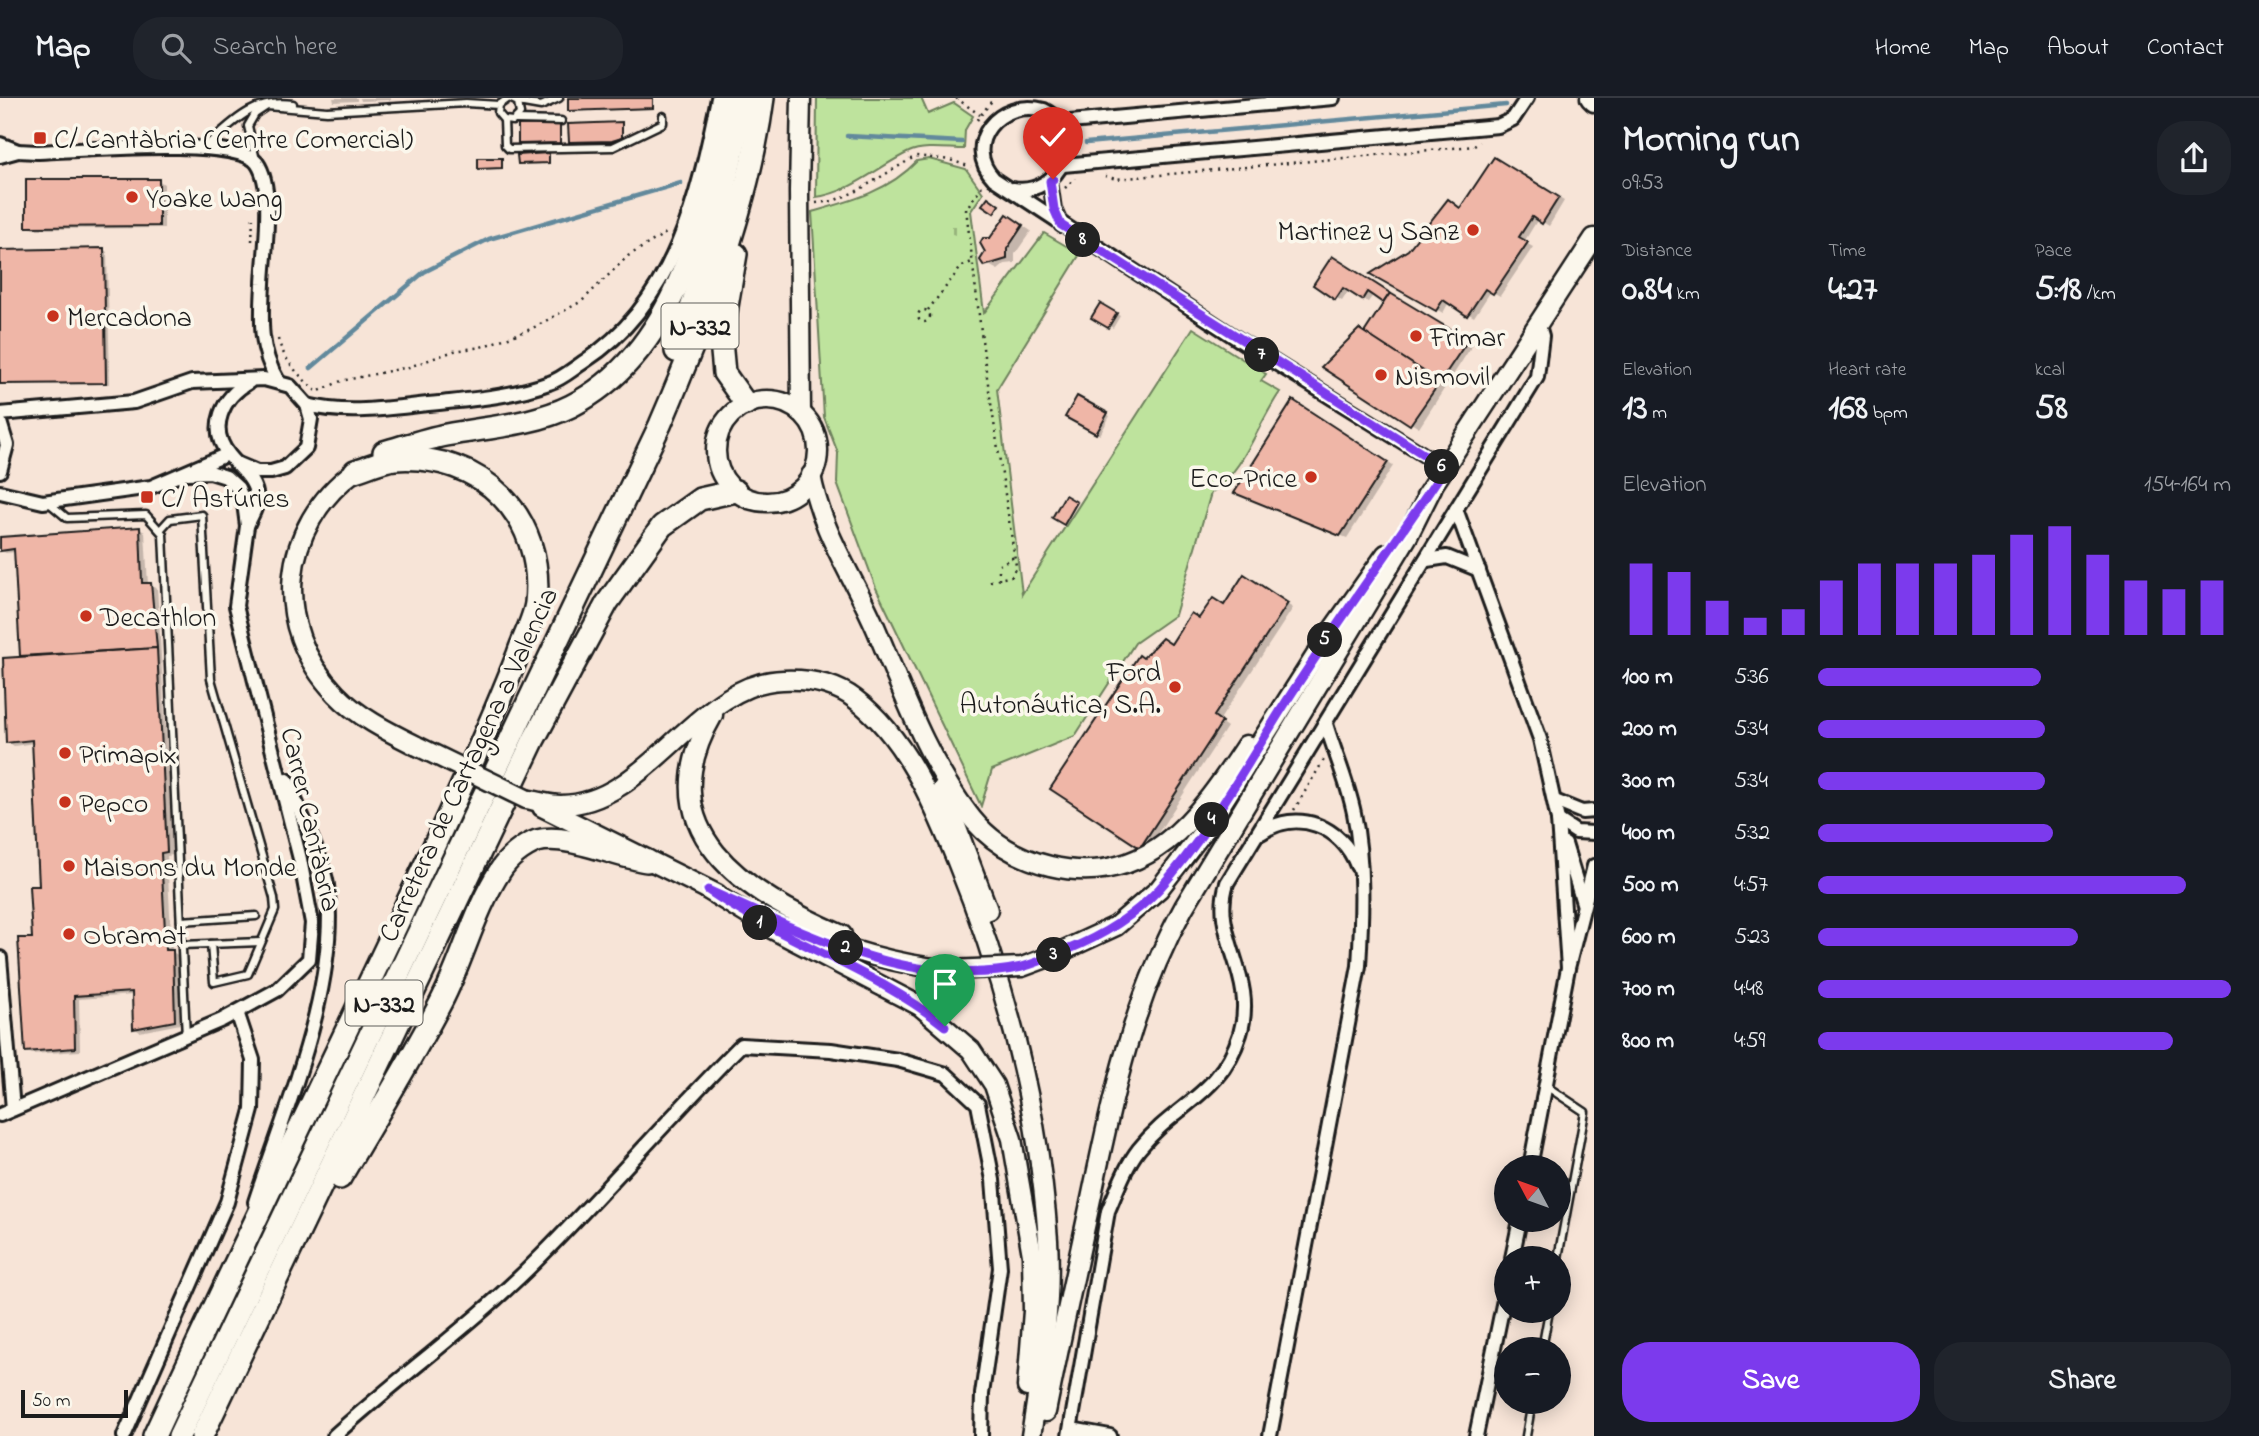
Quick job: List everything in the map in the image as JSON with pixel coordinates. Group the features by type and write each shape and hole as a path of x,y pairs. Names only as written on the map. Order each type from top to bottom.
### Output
{"highway":[{"path":"355,471 381,453 443,435 508,425 570,406 620,371 664,314 698,229 729,98"},
{"path":"746,404 724,373 721,341 725,306 756,167 757,101"},
{"name":"Carretera de Cartagena a Valencia","path":"179,1436 589,571 665,380 708,259 730,175 757,101"},
{"path":"154,1436 494,716 536,605 534,551 522,520 500,492 451,463 391,460 355,471"},
{"path":"202,1436 534,739 607,603 662,526 700,499 736,491"},
{"path":"277,1282 442,1000 501,869 516,853 538,841 572,841 619,857 647,860"}],"main road":[{"path":"801,98 801,413"},
{"path":"1590,98 1594,102"},
{"path":"355,471 333,487 303,537 293,566 290,601 299,636 315,668 337,695 378,725 417,746 708,890 819,939 888,960 949,971 1022,967 1116,926 1159,889 1213,818 1330,633 1432,488 1594,238"},
{"path":"775,400 801,413 811,426 817,442 817,459 811,475 797,492 782,499 756,501 736,491 719,469 716,445 726,420 746,404 775,400"},
{"path":"811,475 828,532 876,626 915,718 994,926 1003,985 1030,1093 1042,1168 1048,1244 1042,1363 1031,1436"},
{"path":"1041,1436 1112,1097 1131,1027 1157,957 1184,906 1408,536 1432,488"},
{"path":"915,718 953,792 987,834 1011,852 1033,862 1081,872 1105,870 1134,862 1157,849 1199,811 1297,668 1330,633"},
{"path":"526,799 562,805 597,796 636,775 678,737 756,684 807,680 834,688 854,699 872,716 901,750 928,795 973,902 1003,985"},
{"path":"717,708 700,737 691,773 692,809 705,842 732,872 788,909 888,960"},
{"path":"708,890 768,927 920,1006 971,1050 994,1085 1014,1151 1031,1255 1033,1311 1020,1436"}],"street":[{"path":"307,405 327,410 368,410 491,397 551,383 599,352 640,313 674,258 700,186 718,98"},
{"path":"1006,98 982,136 981,155 992,176 1061,225 1445,468"},
{"path":"1013,189 1030,190 1050,181 1063,165 1066,144 1055,118 1041,98"},
{"path":"994,116 1019,104 1037,106 1055,118 1211,103 1333,98"},
{"path":"1063,165 1498,126 1513,119 1527,98"},
{"path":"0,144 18,151"},
{"path":"0,156 18,151 205,147 237,151 258,164 266,188 260,328 269,365 278,381"},
{"path":"1050,181 1054,209 1061,225"},
{"path":"1110,1436 1070,1432 1108,1211 1121,1179 1139,1150 1163,1124 1195,1100 1224,1072 1241,1032 1245,995 1236,956 1223,926 1223,895 1227,883 1537,377 1542,336 1538,322"},
{"path":"0,414 134,401 192,382 278,381 290,386 307,405 311,434 297,459 271,472 257,472 238,464"},
{"path":"247,526 257,503 254,484 228,454 221,441 220,413 227,400 250,382"},
{"path":"0,422 7,445 0,471"},
{"path":"0,492 18,498 47,501 150,487 228,454"},
{"path":"188,473 210,471 226,477 238,488 244,503 247,526"},
{"path":"1456,509 1540,738 1558,820 1568,968"},
{"name":"Carrer Cantàbria","path":"0,1115 186,1038 278,990 309,960 312,923 236,606 247,526"},
{"path":"1427,560 1447,557 1479,570"},
{"path":"1270,1436 1359,966 1360,876 1353,810 1326,724"},
{"path":"242,1245 320,998 330,935 326,882 266,727"},
{"path":"1555,801 1583,812 1594,811"},
{"path":"1558,820 1576,832 1594,833"},
{"path":"1558,820 1583,903"},
{"path":"1256,837 1271,826 1286,824 1327,827 1353,856 1360,876"},
{"path":"1532,1155 1568,968 1594,866"},
{"path":"0,958 13,1109"},
{"path":"124,1436 227,1202 252,1110 253,1060 237,1012"},
{"path":"334,1436 378,1396 449,1341 539,1259 741,1045 831,1050 898,1060 946,1074 978,1104 993,1180 1000,1268 982,1394 981,1436"},
{"path":"1476,1436 1499,1323"}],"lane":[{"path":"258,164 247,126 254,114 267,106 327,111 466,103 499,105 509,98 541,106 559,98"},
{"path":"205,147 255,102 282,100 304,109"},
{"path":"516,120 521,110 518,102"},
{"path":"499,105 498,113 504,120 505,145 509,149 613,147 663,123 663,116"},
{"path":"504,120 561,121"},
{"path":"47,501 67,518 146,515 163,534 186,1038"},
{"path":"160,530 170,519 202,515 211,679 274,898 275,909 248,974 214,982 211,944"},
{"path":"181,921 256,916"},
{"path":"182,945 261,942"},
{"path":"1546,1086 1585,1112 1560,1246"},
{"path":"1526,1436 1530,1414"}],"path":[{"path":"956,98 980,115"},
{"path":"1102,175 1116,179 1432,150 1474,146 1485,139"},
{"path":"813,203 833,201 857,191 916,156 950,160 971,167"},
{"path":"1063,198 1068,183 1077,176"},
{"path":"982,186 966,209 1016,573 987,582"},
{"path":"253,251 254,213"},
{"path":"275,330 283,355 293,369 317,392 326,390 341,381 409,367 454,351 481,347 531,330 582,301 628,256 668,232"},
{"path":"928,310 962,266 972,262"},
{"path":"999,579 999,565 1014,557"},
{"path":"1286,824 1332,745"}],"green space":[{"path":"817,98 921,98 928,114 954,103 973,116 965,130 964,149 915,150 853,185 816,197"},
{"path":"929,159 966,169 983,193 971,211 984,313 1044,233 1080,254 997,389 1022,594 1193,328 1266,374 1261,381 1280,392 1242,460 1211,493 1175,615 1135,643 1075,736 992,770 981,806 876,588 837,483 838,453 824,417 812,212 869,194 894,180 917,161"}],"building":[{"path":"568,98 653,98 653,108 568,111"},
{"path":"622,122 622,138 612,141 569,142 568,124"},
{"path":"560,124 560,143 518,144 518,125"},
{"path":"549,153 549,163 518,164 517,155"},
{"name":"Martinez y Sanz","path":"1494,157 1559,197 1542,224 1532,217 1519,237 1528,242 1493,294 1485,289 1467,316 1443,300 1436,311 1370,274 1408,250 1448,199 1460,208"},
{"path":"478,158 502,158 502,168 478,169"},
{"path":"26,179 159,179 159,226 26,227"},
{"path":"988,197 999,205 994,213 982,205"},
{"path":"1007,214 1023,225 1007,249 1007,259 984,266 980,260 985,252 980,243 983,238 990,238"},
{"name":"Mercadona","path":"104,248 106,383 0,384 0,250"},
{"path":"1332,256 1390,293 1383,303 1367,292 1362,300 1343,288 1335,300 1313,285"},
{"name":"Frimar","path":"1390,293 1468,340 1440,382 1364,333"},
{"path":"1100,303 1117,313 1108,328 1091,318"},
{"name":"Nismovil","path":"1359,329 1440,382 1410,425 1321,367"},
{"path":"1077,396 1108,413 1096,434 1065,417"},
{"name":"Eco-Price","path":"1293,400 1388,462 1340,536 1234,493"},
{"path":"1065,495 1077,502 1064,525 1052,518"},
{"name":"Decathlon","path":"140,527 142,583 151,583 157,648 20,656 14,549 0,551 0,537"},
{"name":"Ford Autonáutica, S.A.","path":"1244,574 1288,603 1214,716 1222,722 1140,848 1050,789 1139,655 1143,658 1162,638 1171,644 1191,613 1199,618 1213,598 1224,605"},
{"path":"157,648 167,852 161,853 166,950 173,950 175,1021 133,1029 132,992 74,996 75,1048 25,1052 18,938 32,938 29,886 39,886 32,740 6,743 3,658"}],"waterway":[{"path":"1086,143 1506,105"},
{"path":"847,136 962,142"},
{"path":"311,368 424,272 489,239 681,183"}],"place":[{"name":"C/ Cantàbria (Centre Comercial)","path":"40,138"},
{"name":"Yoake Wang","path":"132,197"},
{"name":"Martinez y Sanz","path":"1473,230"},
{"name":"Mercadona","path":"53,316"},
{"name":"Frimar","path":"1416,336"},
{"name":"Nismovil","path":"1381,375"},
{"name":"Eco-Price","path":"1311,477"},
{"name":"C/ Astúries","path":"147,497"},
{"name":"Decathlon","path":"86,616"},
{"name":"Ford Autonáutica, S.A.","path":"1175,687"},
{"name":"Primapix","path":"65,753"},
{"name":"Pepco","path":"65,802"},
{"name":"Maisons du Monde","path":"69,866"},
{"name":"Obramat","path":"69,934"}],"route":[{"path":"945,1026 920,1006 768,927 708,890 819,939 914,967 949,971 1022,967 1090,941 1139,908 1159,889 1185,857 1226,798 1330,633 1445,468 1061,225 1054,209 1050,181 1053,179"}]}
